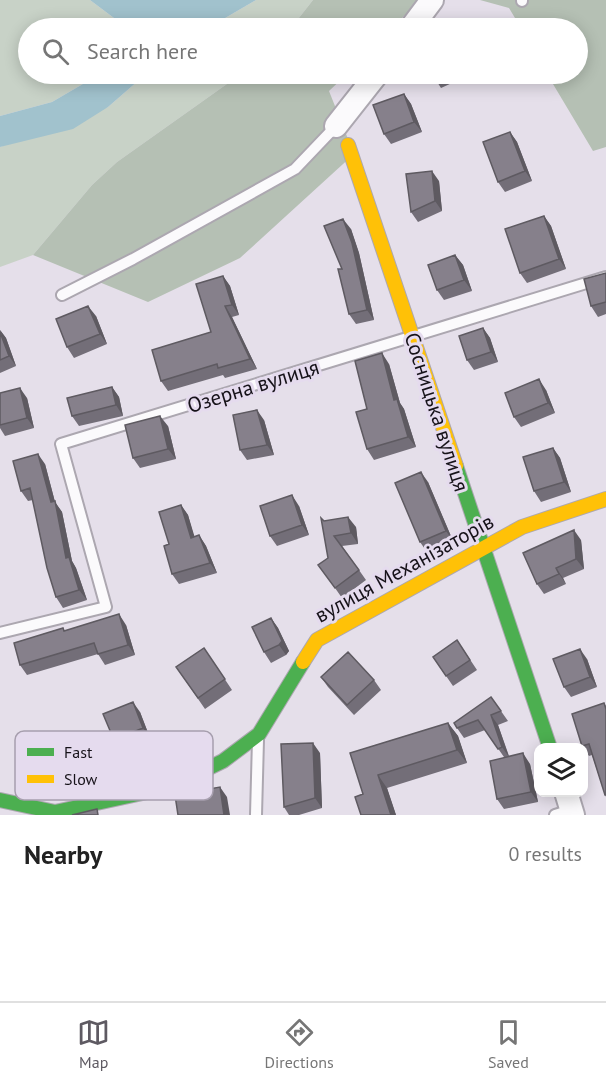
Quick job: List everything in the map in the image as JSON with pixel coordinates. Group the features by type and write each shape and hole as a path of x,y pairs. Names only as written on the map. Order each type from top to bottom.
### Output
{"street":[{"path":"418,18 432,0"},
{"path":"342,135 371,84"},
{"name":"Сосницька вулиця","path":"342,135 549,743"},
{"name":"вулиця Механізаторів","path":"213,766 259,734 317,640 522,526 606,499"},
{"name":"вулиця Механізаторів","path":"0,800 55,812 110,800"}],"lane":[{"path":"62,295 133,259 295,169 342,135"},
{"name":"Озерна вулиця","path":"0,633 106,607 61,444 606,277"},
{"path":"256,815 259,734"}],"shaded area":[{"path":"0,0 90,0 114,18 18,18 18,84 83,84 52,102 0,116"},
{"path":"256,0 313,0 299,18 225,18"},
{"path":"313,0 433,0 415,5 402,18 299,18"},
{"path":"480,0 606,0 606,147 593,151 553,84 588,84 588,18 515,18 509,8"},
{"path":"134,84 227,84 117,162 92,185 33,255 0,267 0,147 108,107"},
{"path":"227,84 336,84 329,91 354,154 240,258 148,302 33,255 92,185 117,162"}],"water":[{"path":"90,0 256,0 225,18 114,18"},
{"path":"83,84 134,84 108,107 73,129 0,147 0,116 52,102"}],"building":[{"path":"404,94 414,122 384,134 373,105"},
{"path":"510,132 525,171 498,182 483,142"},
{"path":"432,171 435,201 411,212 406,174"},
{"path":"544,216 559,259 520,273 505,229"},
{"path":"343,219 352,243 367,310 349,314 338,269 342,269 324,226"},
{"path":"455,255 464,280 437,290 428,265"},
{"path":"606,273 606,302 591,306 584,279"},
{"path":"223,276 232,305 225,306 250,359 218,368 217,364 161,381 152,350 211,332 196,284"},
{"path":"88,306 100,334 67,347 56,319"},
{"path":"483,328 491,352 467,360 459,336"},
{"path":"0,332 9,356 0,360"},
{"path":"382,353 394,400 397,399 408,437 367,449 356,412 367,409 355,361"},
{"path":"539,379 548,403 514,417 505,393"},
{"path":"112,387 116,405 72,416 67,398"},
{"path":"20,388 27,418 0,425 0,393"},
{"path":"257,410 267,445 240,450 233,415"},
{"path":"160,416 168,449 133,458 125,425"},
{"path":"553,448 564,482 534,491 523,457"},
{"path":"38,454 51,502 55,501 66,558 69,557 79,590 56,597 47,568 30,488 21,491 13,461"},
{"path":"421,472 446,531 420,542 395,483"},
{"path":"292,495 302,525 270,536 260,506"},
{"path":"181,505 191,538 199,535 210,563 172,574 164,546 169,544 159,512"},
{"path":"348,517 351,533 334,536 359,570 335,588 318,565 328,558 321,518 324,521"},
{"path":"574,530 576,559 556,568 559,574 537,584 523,553"},
{"path":"119,614 128,645 98,654 94,643 20,665 14,643"},
{"path":"271,618 282,641 279,645 264,652 252,627"},
{"path":"457,640 470,660 446,676 433,657"},
{"path":"204,648 225,679 198,698 176,667"},
{"path":"580,649 590,677 564,687 553,659"},
{"path":"348,652 374,680 347,705 321,677"},
{"path":"491,697 501,711 491,715 502,747 498,749 478,720 457,728 454,723"},
{"path":"133,702 143,728 136,731 110,731 103,714"},
{"path":"604,703 606,709 606,795 589,744 581,743 572,714"},
{"path":"448,723 457,750 378,775 391,815 361,815 355,797 363,794 350,753"},
{"path":"313,743 315,798 284,807 281,744"},
{"path":"523,753 531,792 497,799 490,761"},
{"path":"220,787 224,815 178,815 176,800 213,800 213,788"},
{"path":"97,809 98,815 72,815"}],"traffic: fast":[{"path":"456,466 548,743"},
{"path":"213,766 259,734 303,662"},
{"path":"0,800 55,812 110,800"}],"traffic: slow":[{"path":"348,145 456,466"},
{"path":"303,662 317,640 522,527 606,499"}]}
